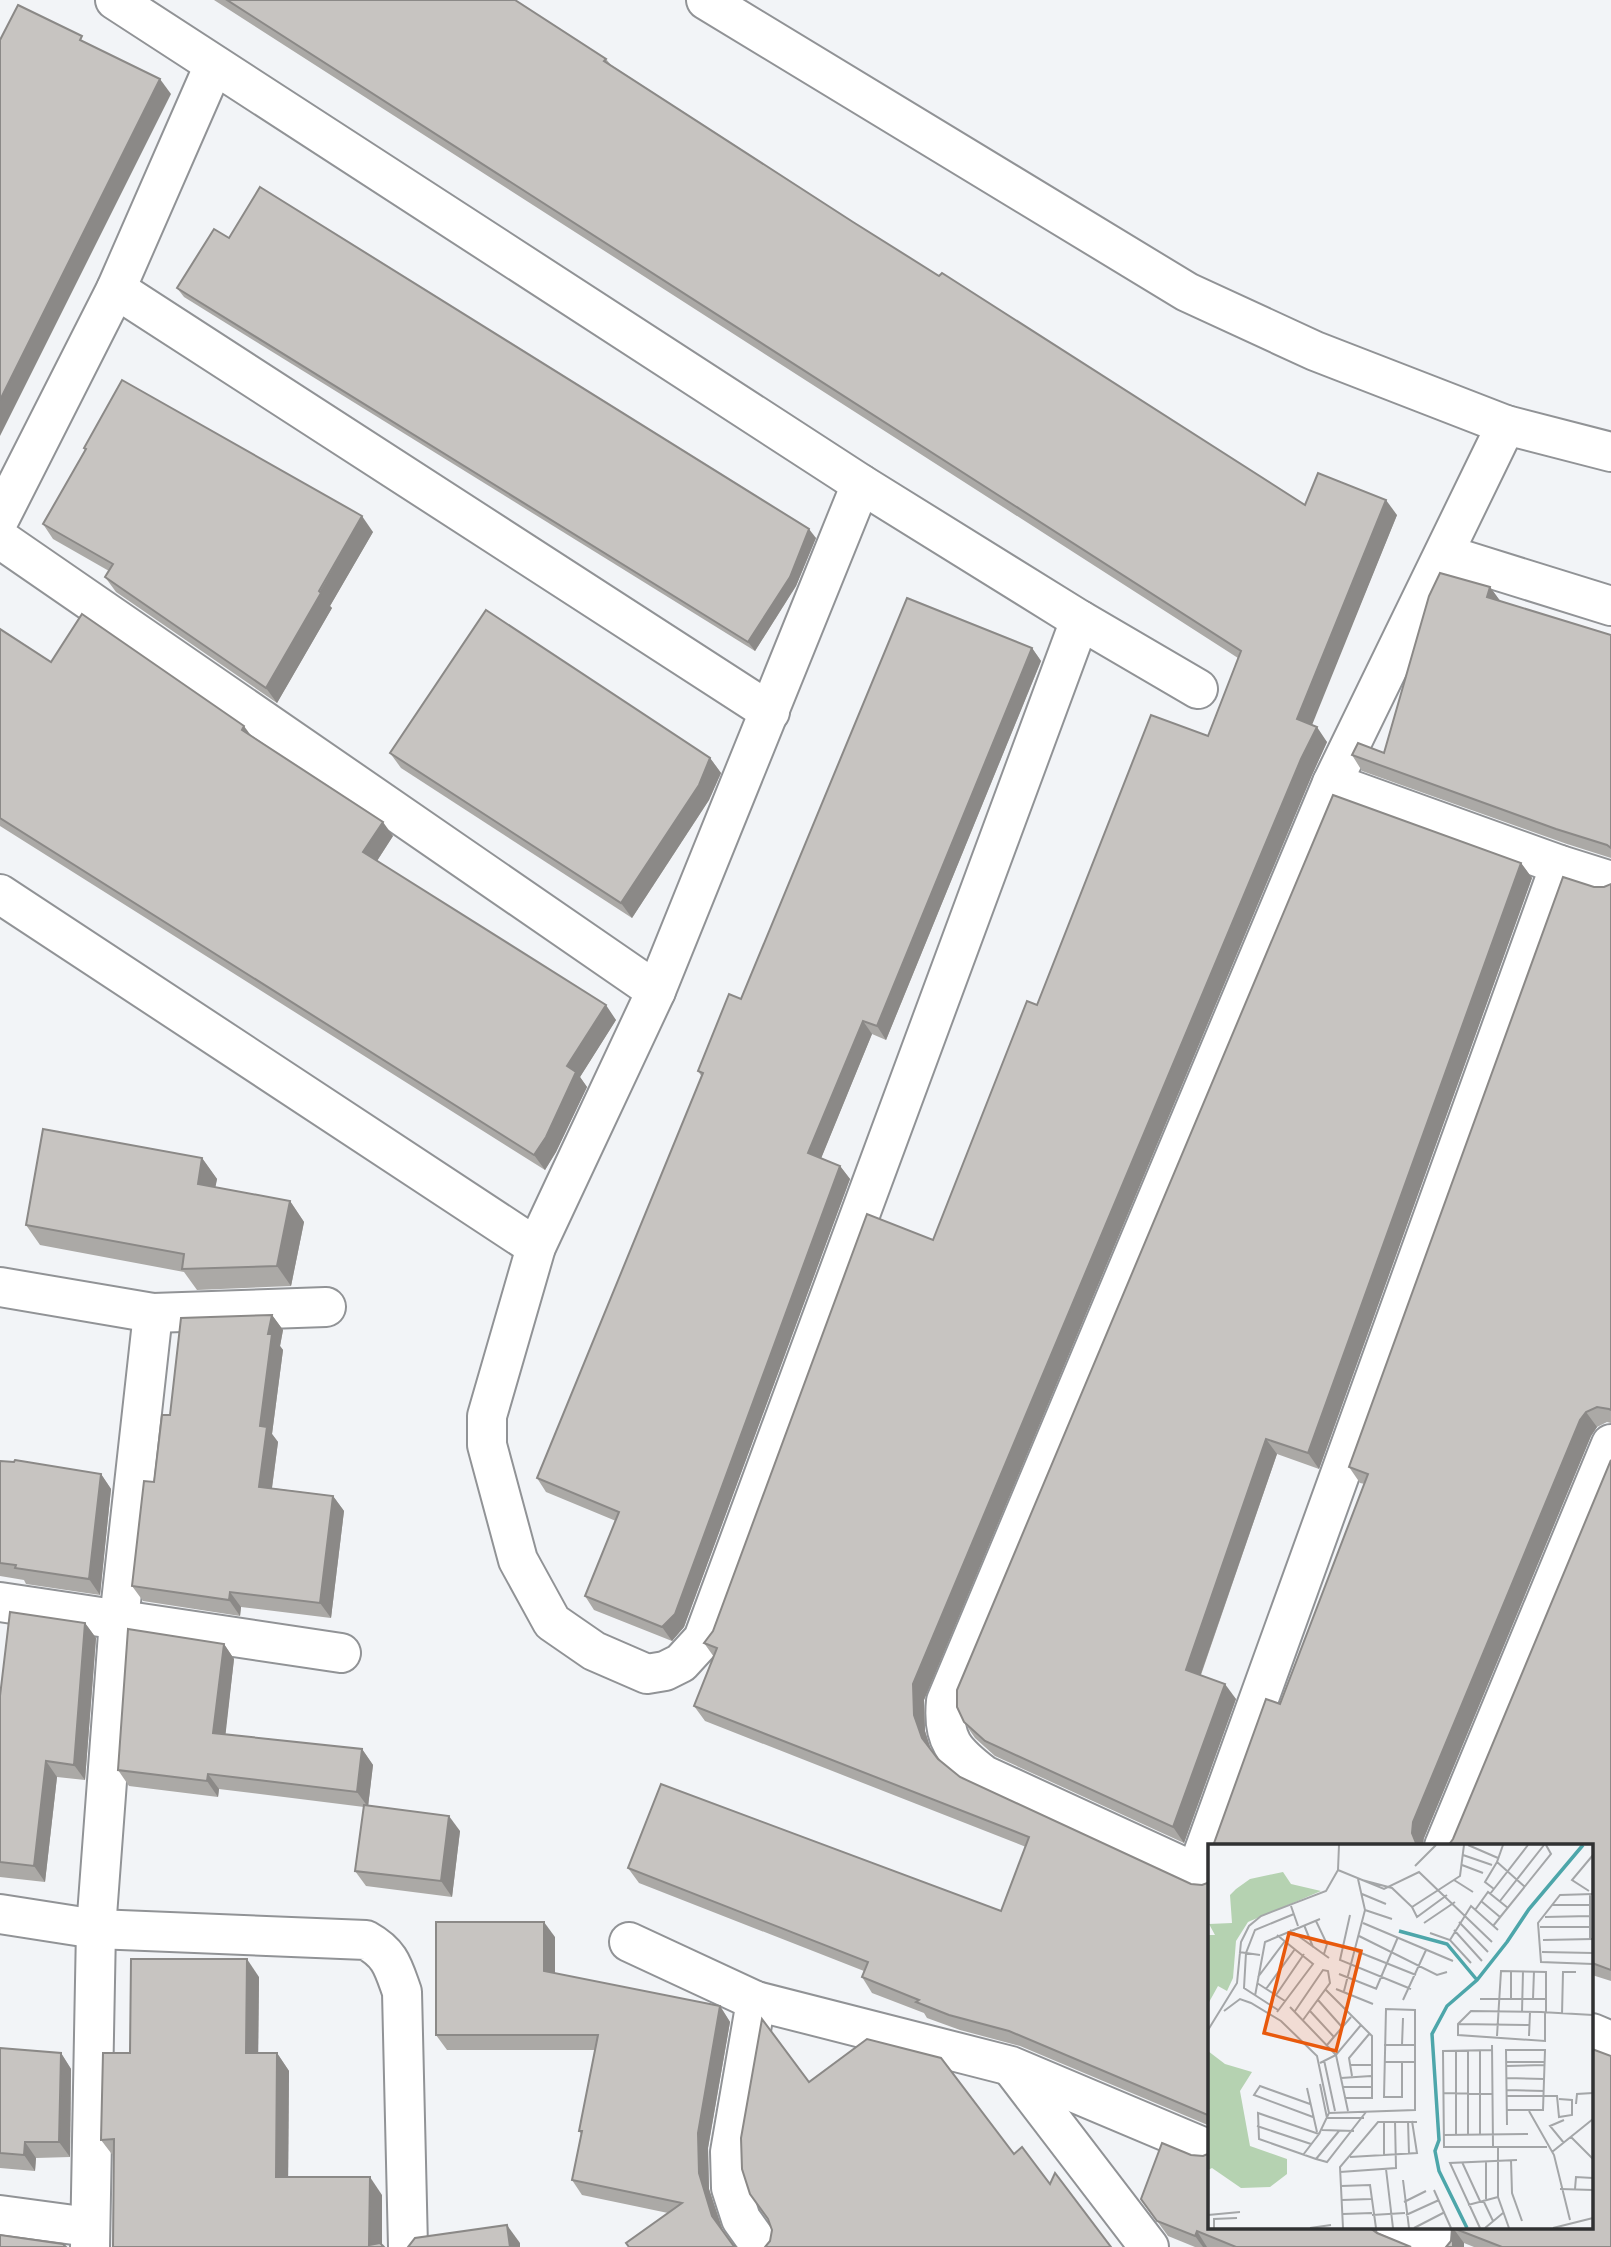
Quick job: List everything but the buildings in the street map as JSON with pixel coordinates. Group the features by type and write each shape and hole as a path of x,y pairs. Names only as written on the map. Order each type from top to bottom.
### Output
{"street":[{"path":"115,0 861,484 1080,620 1198,689"},
{"path":"706,0 1186,292 1315,351 1506,425 1611,452"},
{"path":"0,518 116,289 214,65"},
{"path":"116,289 770,712"},
{"path":"1203,1876 984,1775 958,1756 944,1720 946,1701 1332,783 1506,425"},
{"path":"861,484 656,991 536,1247 487,1416 487,1445 518,1560 552,1622 594,1651 636,1670 647,1674 664,1671 681,1663 703,1639 1080,620"},
{"path":"0,539 656,991"},
{"path":"1444,554 1611,606"},
{"path":"1332,783 1611,881"},
{"path":"1214,1844 1560,865"},
{"path":"0,894 536,1247"},
{"path":"0,1287 153,1313 326,1307"},
{"path":"0,2215 90,2237 96,1929 119,1620 153,1313"},
{"path":"1445,1844 1611,1444"},
{"path":"0,1602 341,1653"},
{"path":"0,1914 96,1929 366,1940 381,1948 390,1960 402,1992 408,2247"},
{"path":"629,1942 756,2001 1011,2066 1208,2149"},
{"path":"756,2001 730,2152 732,2188 741,2219 761,2247"},
{"path":"1594,2034 1611,2041"},
{"path":"1011,2066 1149,2247"},
{"path":"1401,2230 1442,2247"}]}
